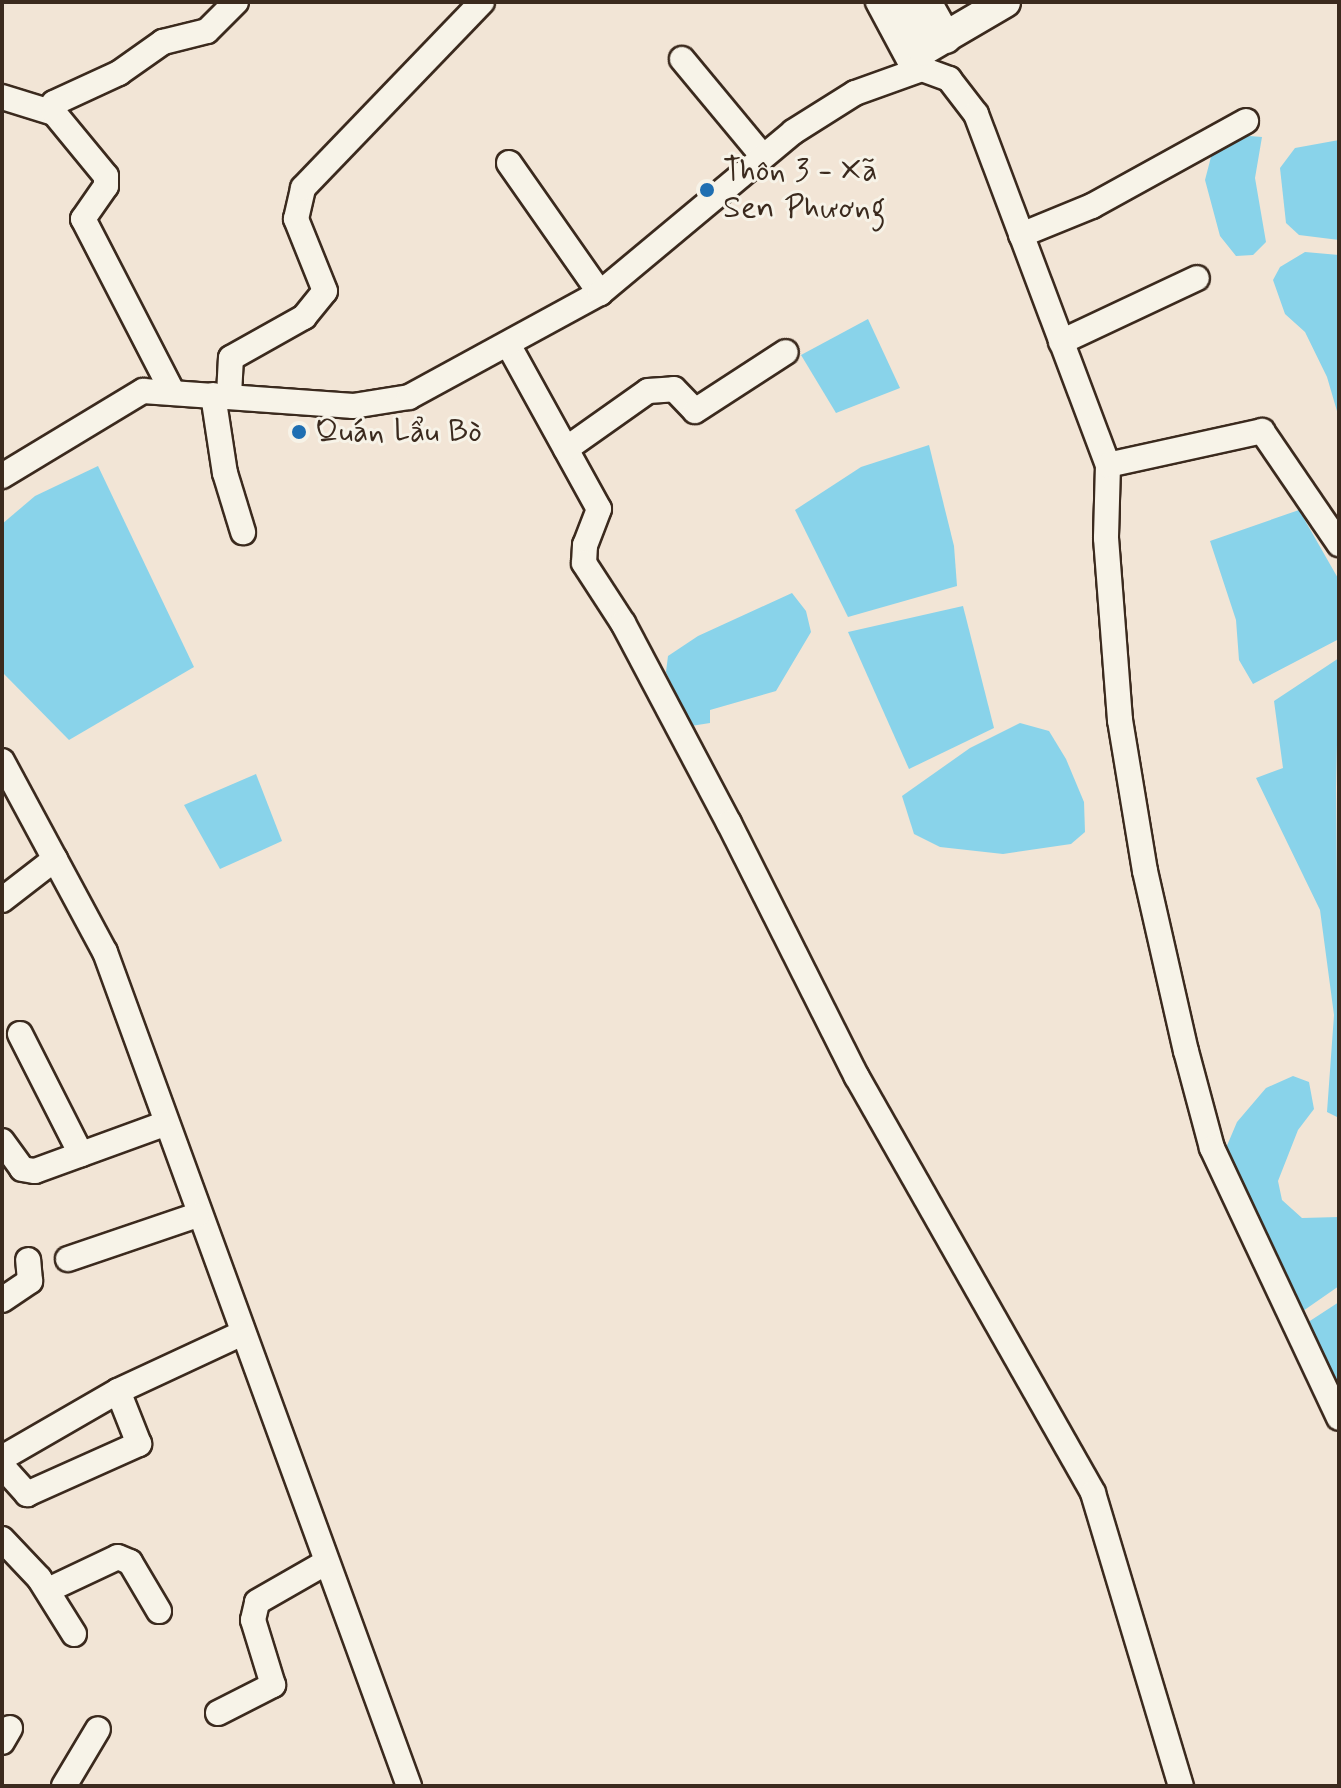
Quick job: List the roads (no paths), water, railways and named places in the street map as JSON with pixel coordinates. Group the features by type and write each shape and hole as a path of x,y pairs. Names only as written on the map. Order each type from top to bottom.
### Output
{"main road":[{"path":"897,2 926,57"},
{"path":"926,2 926,57"},
{"path":"926,57 1005,2"}],"street":[{"path":"54,113 54,103 61,98 119,73 163,42 207,31 234,2"},
{"path":"243,532 225,473 221,395 231,358 304,317 325,291 296,219 303,188 482,2"},
{"path":"878,2 949,79 976,114 1108,465 1106,538 1120,720 1145,871 1186,1051 1223,1176 1339,1418"},
{"path":"2,476 143,391 353,406 409,397 509,346 600,293 761,154 855,93 926,57"},
{"path":"682,59 761,154"},
{"path":"2,97 54,113 106,176 106,186 83,219 173,393"},
{"path":"1021,235 1092,206 1246,121"},
{"path":"509,163 600,293"},
{"path":"1061,342 1197,278"},
{"path":"509,346 601,515 585,545 584,563 623,623 722,809 868,1098 1093,1493 1181,1786"},
{"path":"566,449 648,391 674,389 695,411 786,352"},
{"path":"1108,465 1262,431 1339,544"},
{"path":"4,768 105,952 197,1215 409,1786"},
{"path":"2,900 55,859"},
{"path":"20,1034 81,1154"},
{"path":"2,1141 26,1172 164,1124"},
{"path":"68,1259 197,1215"},
{"path":"2,1300 30,1281 28,1260"},
{"path":"2,1458 118,1391 241,1334"},
{"path":"2,1466 22,1492 34,1493 139,1444 118,1391"},
{"path":"2,1539 48,1590 74,1634"},
{"path":"48,1590 118,1557 130,1562 159,1611"},
{"path":"218,1713 273,1685 253,1620 257,1602 325,1563"},
{"path":"64,1786 98,1729"}],"water":[{"path":"1237,135 1262,137 1255,178 1266,242 1253,255 1236,256 1220,236 1205,180 1212,153"},
{"path":"1339,140 1339,240 1299,235 1286,223 1280,168 1295,148"},
{"path":"1305,252 1339,255 1339,418 1327,377 1305,332 1285,314 1273,280 1280,267"},
{"path":"868,319 900,388 836,413 801,355"},
{"path":"929,445 954,546 957,586 848,617 795,510 861,467"},
{"path":"98,466 194,667 69,740 2,672 2,524 35,496"},
{"path":"1299,510 1339,580 1339,639 1253,684 1239,660 1236,620 1210,541"},
{"path":"792,593 806,611 811,632 776,691 710,710 710,723 691,726 666,672 668,656 698,636"},
{"path":"963,606 994,728 909,769 848,632"},
{"path":"1339,658 1336,788 1339,1118 1327,1112 1334,1015 1320,910 1256,778 1283,768 1274,701"},
{"path":"1020,723 1049,731 1066,759 1084,802 1085,832 1071,844 1003,854 940,847 914,834 902,796 970,748"},
{"path":"256,774 282,841 220,869 184,805"},
{"path":"1293,1076 1309,1082 1314,1109 1298,1130 1278,1181 1282,1200 1302,1218 1339,1217 1339,1286 1303,1311 1290,1309 1220,1162 1237,1122 1266,1088"},
{"path":"1339,1302 1339,1386 1323,1394 1296,1330"}],"place":[{"name":"Thôn 3 - Xã Sen Phương","path":"707,190"},
{"name":"Quán Lẩu Bò","path":"299,432"}]}
